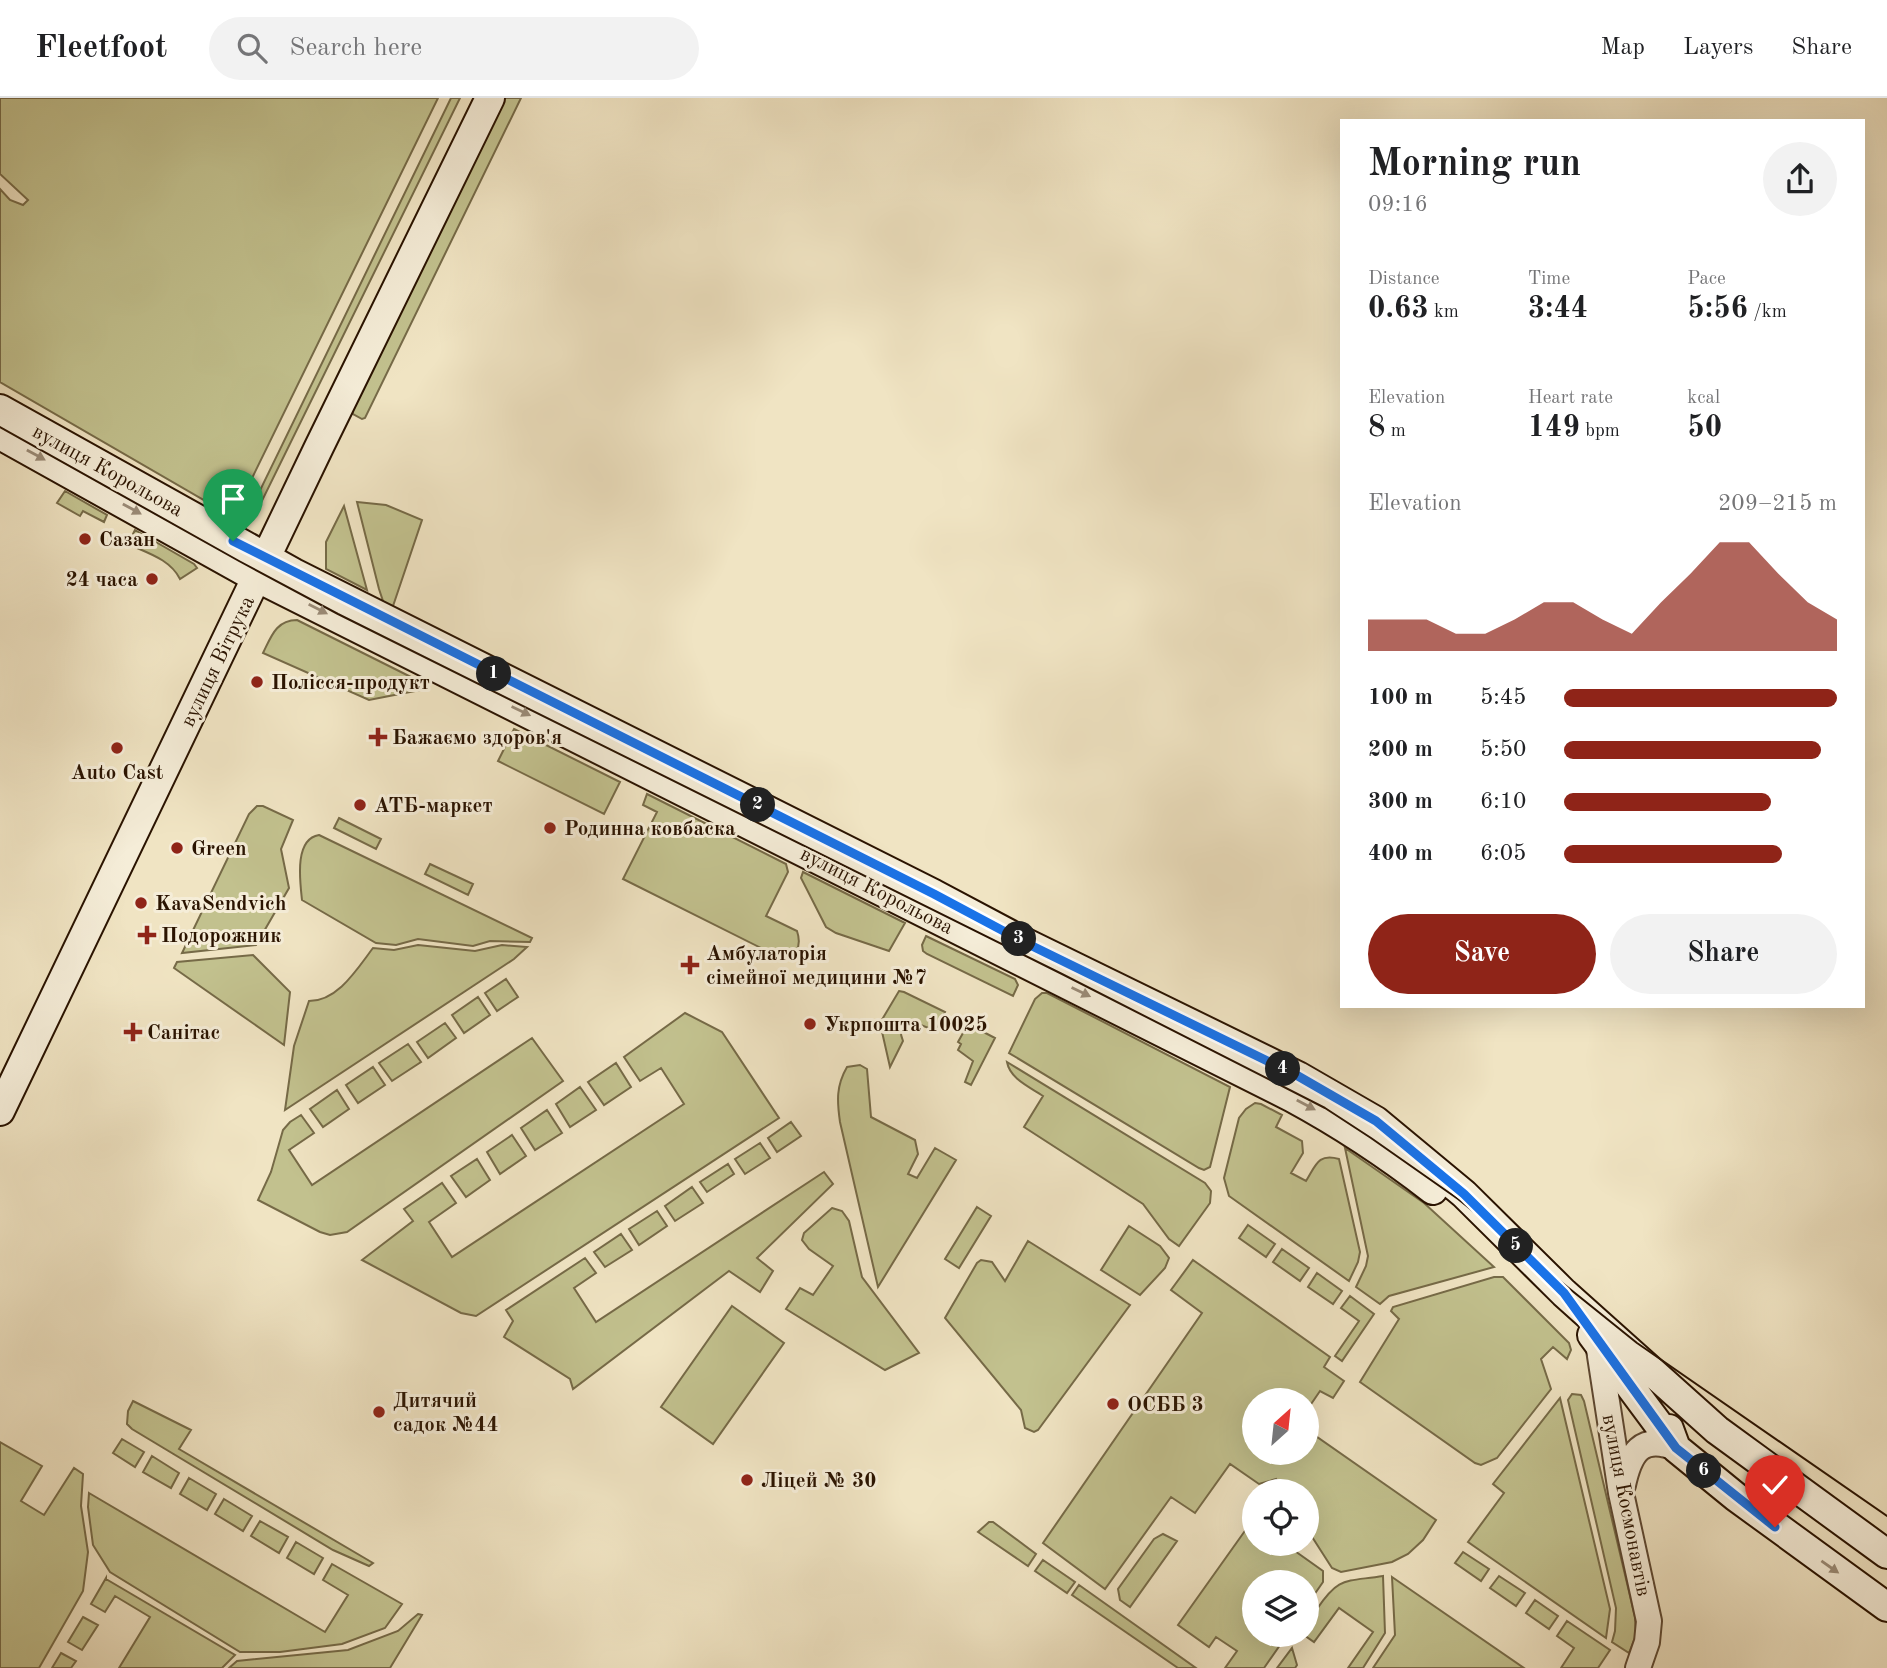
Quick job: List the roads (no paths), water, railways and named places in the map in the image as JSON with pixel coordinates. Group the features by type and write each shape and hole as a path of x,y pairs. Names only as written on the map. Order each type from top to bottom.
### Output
{"main road":[{"name":"вулиця Вітрука","path":"0,1111 475,98"},
{"name":"вулиця Вітрука","path":"0,1081 175,719 489,98"},
{"name":"вулиця Корольова","path":"0,409 250,550 255,565 922,888 1026,943 1332,1094 1376,1121 1464,1194 1564,1293 1717,1430 1887,1554"},
{"name":"вулиця Корольова","path":"0,435 1324,1115 1374,1147 1457,1208 1598,1342 1676,1448 1775,1527 1887,1607"},
{"path":"1564,1293 1598,1342"},
{"path":"1645,1365 1676,1448 1717,1430"}],"street":[{"name":"вулиця Космонавтів","path":"1598,1342 1621,1493 1648,1621 1647,1642 1638,1668"},
{"path":"1621,1493 1626,1469 1634,1452 1648,1443 1661,1442 1676,1448"}],"tram line":[{"path":"0,427 338,614 1062,974 1325,1108 1458,1199 1637,1343 1887,1516"}],"place":[{"name":"Сазан","path":"85,539"},
{"name":"24 часа","path":"152,579"},
{"name":"Полісся-продукт","path":"257,682"},
{"name":"Бажаємо здоров'я","path":"378,737"},
{"name":"Auto Cast","path":"117,748"},
{"name":"АТБ-маркет","path":"360,805"},
{"name":"Родинна ковбаска","path":"550,828"},
{"name":"Green","path":"177,848"},
{"name":"KavaSendvich","path":"141,903"},
{"name":"Подорожник","path":"147,935"},
{"name":"Амбулаторія сімейної медицини №7","path":"690,965"},
{"name":"Укрпошта 10025","path":"810,1024"},
{"name":"Санітас","path":"133,1032"},
{"name":"ОСББ 3","path":"1113,1404"},
{"name":"Дитячий садок №44","path":"379,1412"},
{"name":"Ліцей № 30","path":"747,1480"}]}
